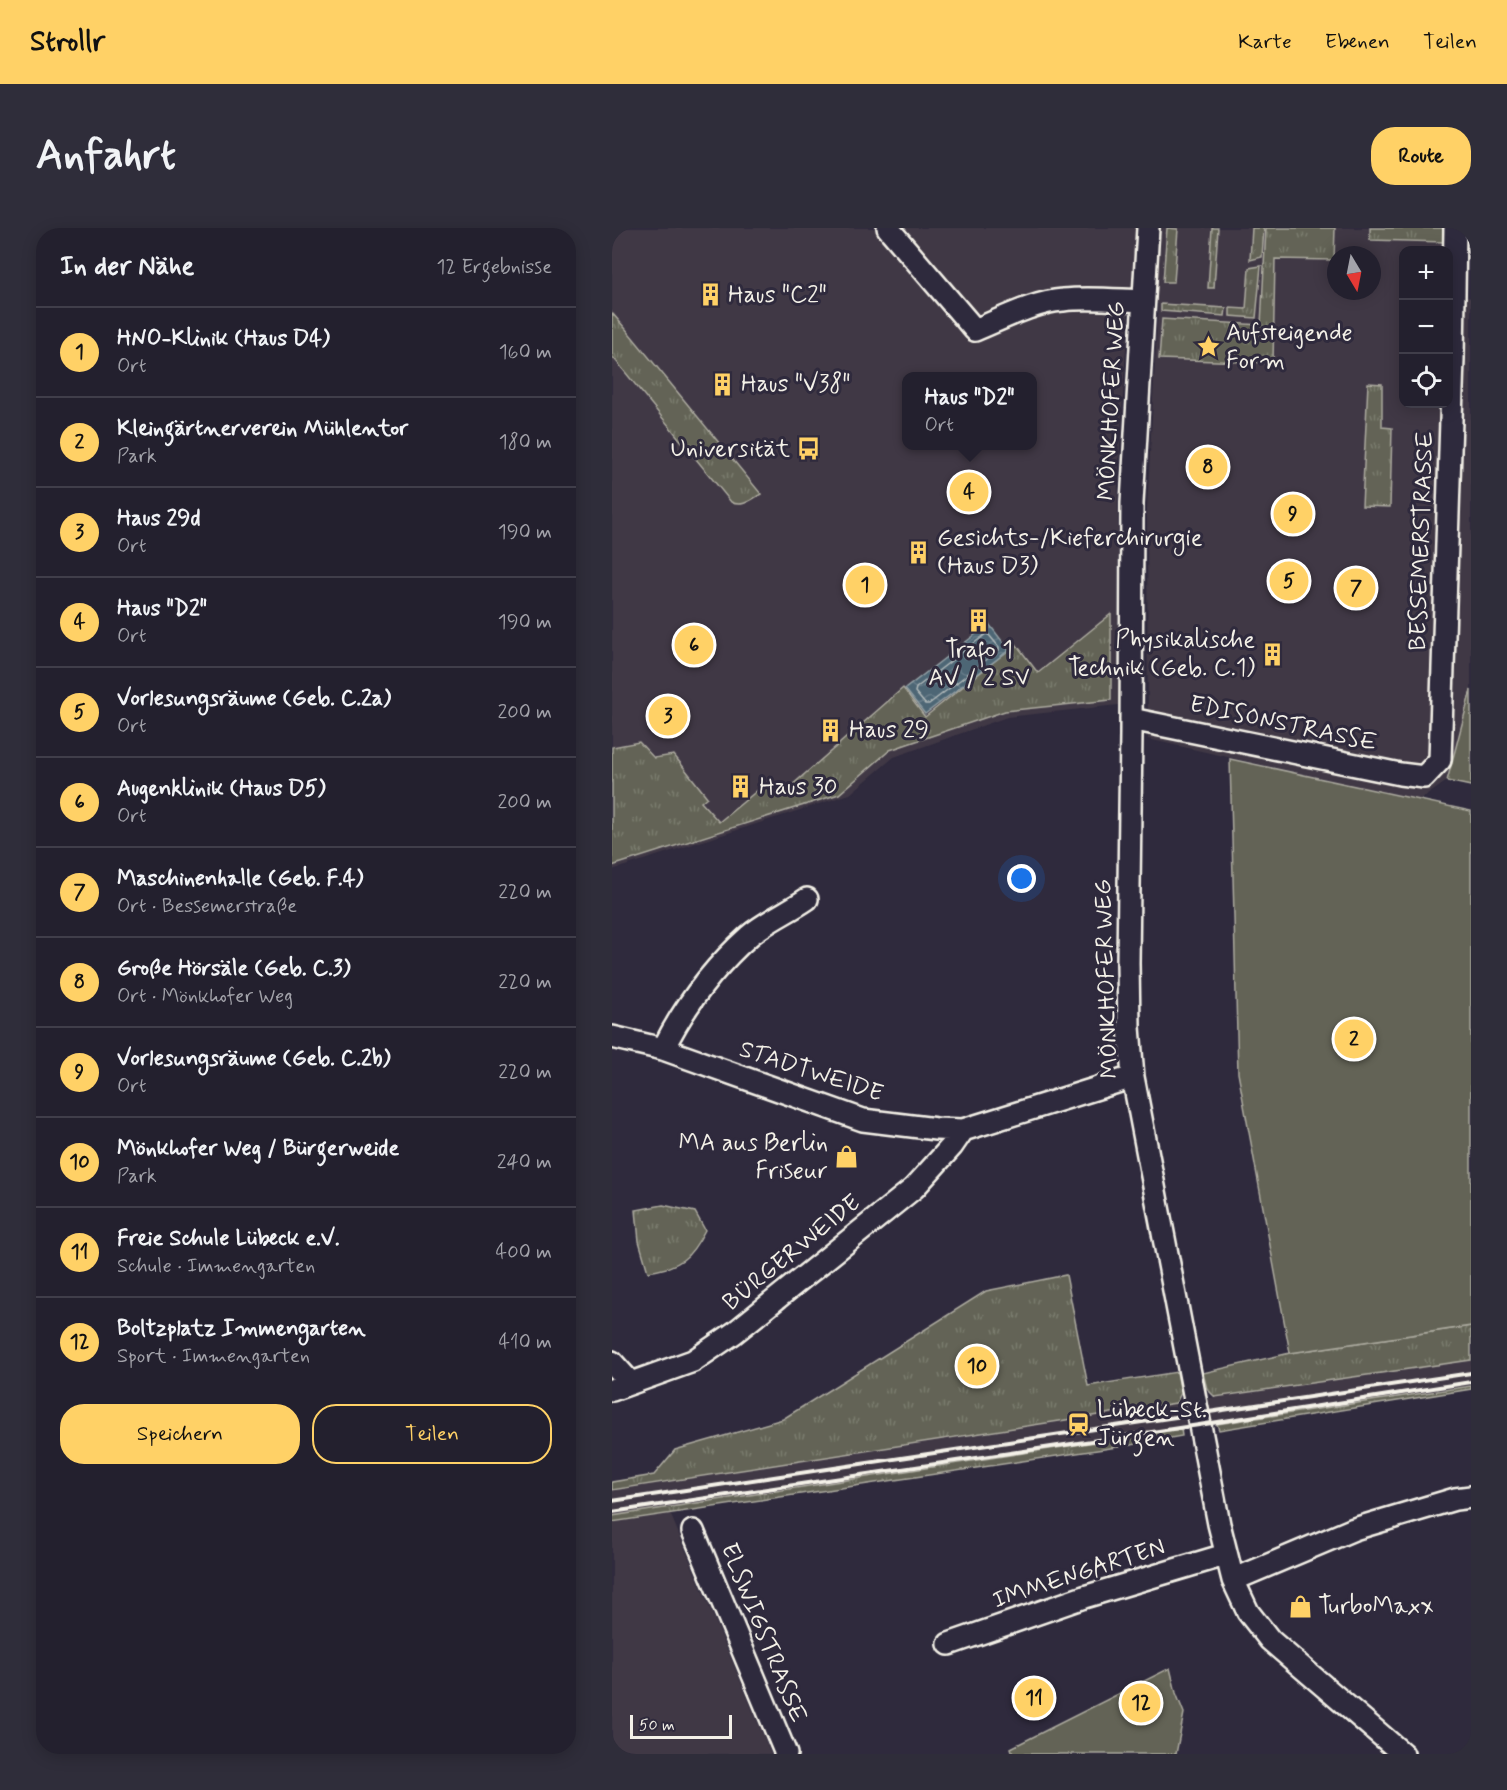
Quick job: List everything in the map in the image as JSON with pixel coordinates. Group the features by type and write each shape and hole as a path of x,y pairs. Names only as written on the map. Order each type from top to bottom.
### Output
{"street":[{"path":"888,228 975,330 1014,313 1061,300 1142,301"},
{"name":"MÖNKHOFER WEG","path":"1148,228 1132,503 1128,963 1129,1027 1133,1077 1225,1555 1233,1580 1248,1612 1270,1640 1403,1754"},
{"name":"BESSEMERSTRASSE","path":"1424,777 1440,760 1463,277 1455,228"},
{"name":"EDISONSTRASSE","path":"1131,719 1424,777"},
{"path":"663,1049 681,1014 698,988 750,935 807,899"},
{"name":"STADTWEIDE","path":"612,1037 663,1049 863,1120 936,1130 963,1131 1133,1077"},
{"name":"BÜRGERWEIDE","path":"612,1362 622,1387 693,1361 764,1310 914,1188 963,1131"},
{"path":"1233,1580 1354,1529 1455,1499 1471,1497"},
{"name":"ELSWIGSTRASSE","path":"693,1531 786,1754"},
{"name":"IMMENGARTEN","path":"949,1644 1084,1597 1225,1555"}],"shaded area":[{"path":"612,228 1449,228 1448,246 1399,246 1399,408 1453,408 1453,293 1471,298 1471,690 1447,781 1420,800 1148,739 1147,509 1158,304 1129,301 1118,478 1118,705 1007,717 894,757 850,794 612,870"},
{"path":"1471,1360 1471,1386 612,1516 612,1490"},
{"path":"670,1513 771,1754 612,1754 612,1522"}],"green space":[{"path":"1167,228 1178,229 1174,282 1163,282"},
{"path":"1212,228 1218,228 1214,288 1208,288"},
{"path":"1252,228 1264,228 1262,257 1250,260"},
{"path":"1266,228 1335,228 1334,246 1327,246 1327,260 1275,259 1273,363 1159,359 1162,319 1261,325"},
{"path":"1370,228 1445,228 1445,242 1370,240"},
{"path":"1261,266 1256,318 1230,316 1230,308 1246,309 1249,268"},
{"path":"1161,304 1226,308 1225,316 1161,311"},
{"path":"612,313 761,494 743,504 731,502 612,356"},
{"path":"1368,383 1382,384 1382,427 1392,428 1390,507 1362,506"},
{"path":"1111,614 1111,700 1005,711 890,750 839,794 612,866 612,747 639,742 654,758 674,755 707,797 701,802 719,822 770,780 783,793 903,688 925,717 1016,644 1038,673"},
{"path":"1471,690 1471,786 1447,781"},
{"path":"1230,759 1471,811 1471,1326 1290,1353 1238,1073"},
{"path":"663,1205 695,1212 705,1230 689,1255 683,1260 648,1272 639,1241 636,1210"},
{"path":"1066,1275 1088,1386 1177,1372 1181,1393 1176,1403 612,1490 612,1482 654,1475 675,1450 783,1419 986,1291"},
{"path":"1471,1326 1471,1360 1215,1397 1207,1389 1203,1373 1290,1353"},
{"path":"1471,1386 1471,1389 1219,1430 1217,1424"},
{"path":"1181,1429 1182,1436 1131,1445 612,1522 612,1516"},
{"path":"1170,1668 1184,1713 1176,1754 1013,1754 1011,1748"}],"water":[{"path":"989,624 1009,650 925,714 905,689"}],"railway":[{"path":"612,1501 1471,1373"},
{"path":"612,1512 1199,1425 1471,1382"}],"place":[{"name":"Haus \"C2\"","path":"710,295"},
{"name":"Aufsteigende Form","path":"1208,347"},
{"name":"Haus \"V38\"","path":"723,384"},
{"name":"Universität","path":"808,449"},
{"name":"Große Hörsäle (Geb. C.3)","path":"1208,467"},
{"name":"Haus \"D2\"","path":"969,492"},
{"name":"Vorlesungsräume (Geb. C.2b)","path":"1293,514"},
{"name":"Gesichts-/Kieferchirurgie (Haus D3)","path":"919,552"},
{"name":"Vorlesungsräume (Geb. C.2a)","path":"1289,581"},
{"name":"HNO-Klinik (Haus D4)","path":"865,585"},
{"name":"Maschinenhalle (Geb. F.4)","path":"1356,588"},
{"name":"Trafo 1 AV / 2 SV","path":"979,620"},
{"name":"Augenklinik (Haus D5)","path":"694,645"},
{"name":"Physikalische Technik (Geb. C.1)","path":"1273,654"},
{"name":"Haus 29d","path":"668,716"},
{"name":"Haus 29","path":"831,730"},
{"name":"Haus 30","path":"741,787"},
{"name":"Kleingärtnerverein Mühlentor","path":"1354,1039"},
{"name":"MA aus Berlin Friseur","path":"846,1157"},
{"name":"Mönkhofer Weg / Bürgerweide","path":"977,1366"},
{"name":"Lübeck-St. Jürgen","path":"1079,1424"},
{"name":"TurboMaxx","path":"1300,1606"},
{"name":"Freie Schule Lübeck e.V.","path":"1034,1698"},
{"name":"Boltzplatz Immengarten","path":"1141,1703"}]}
